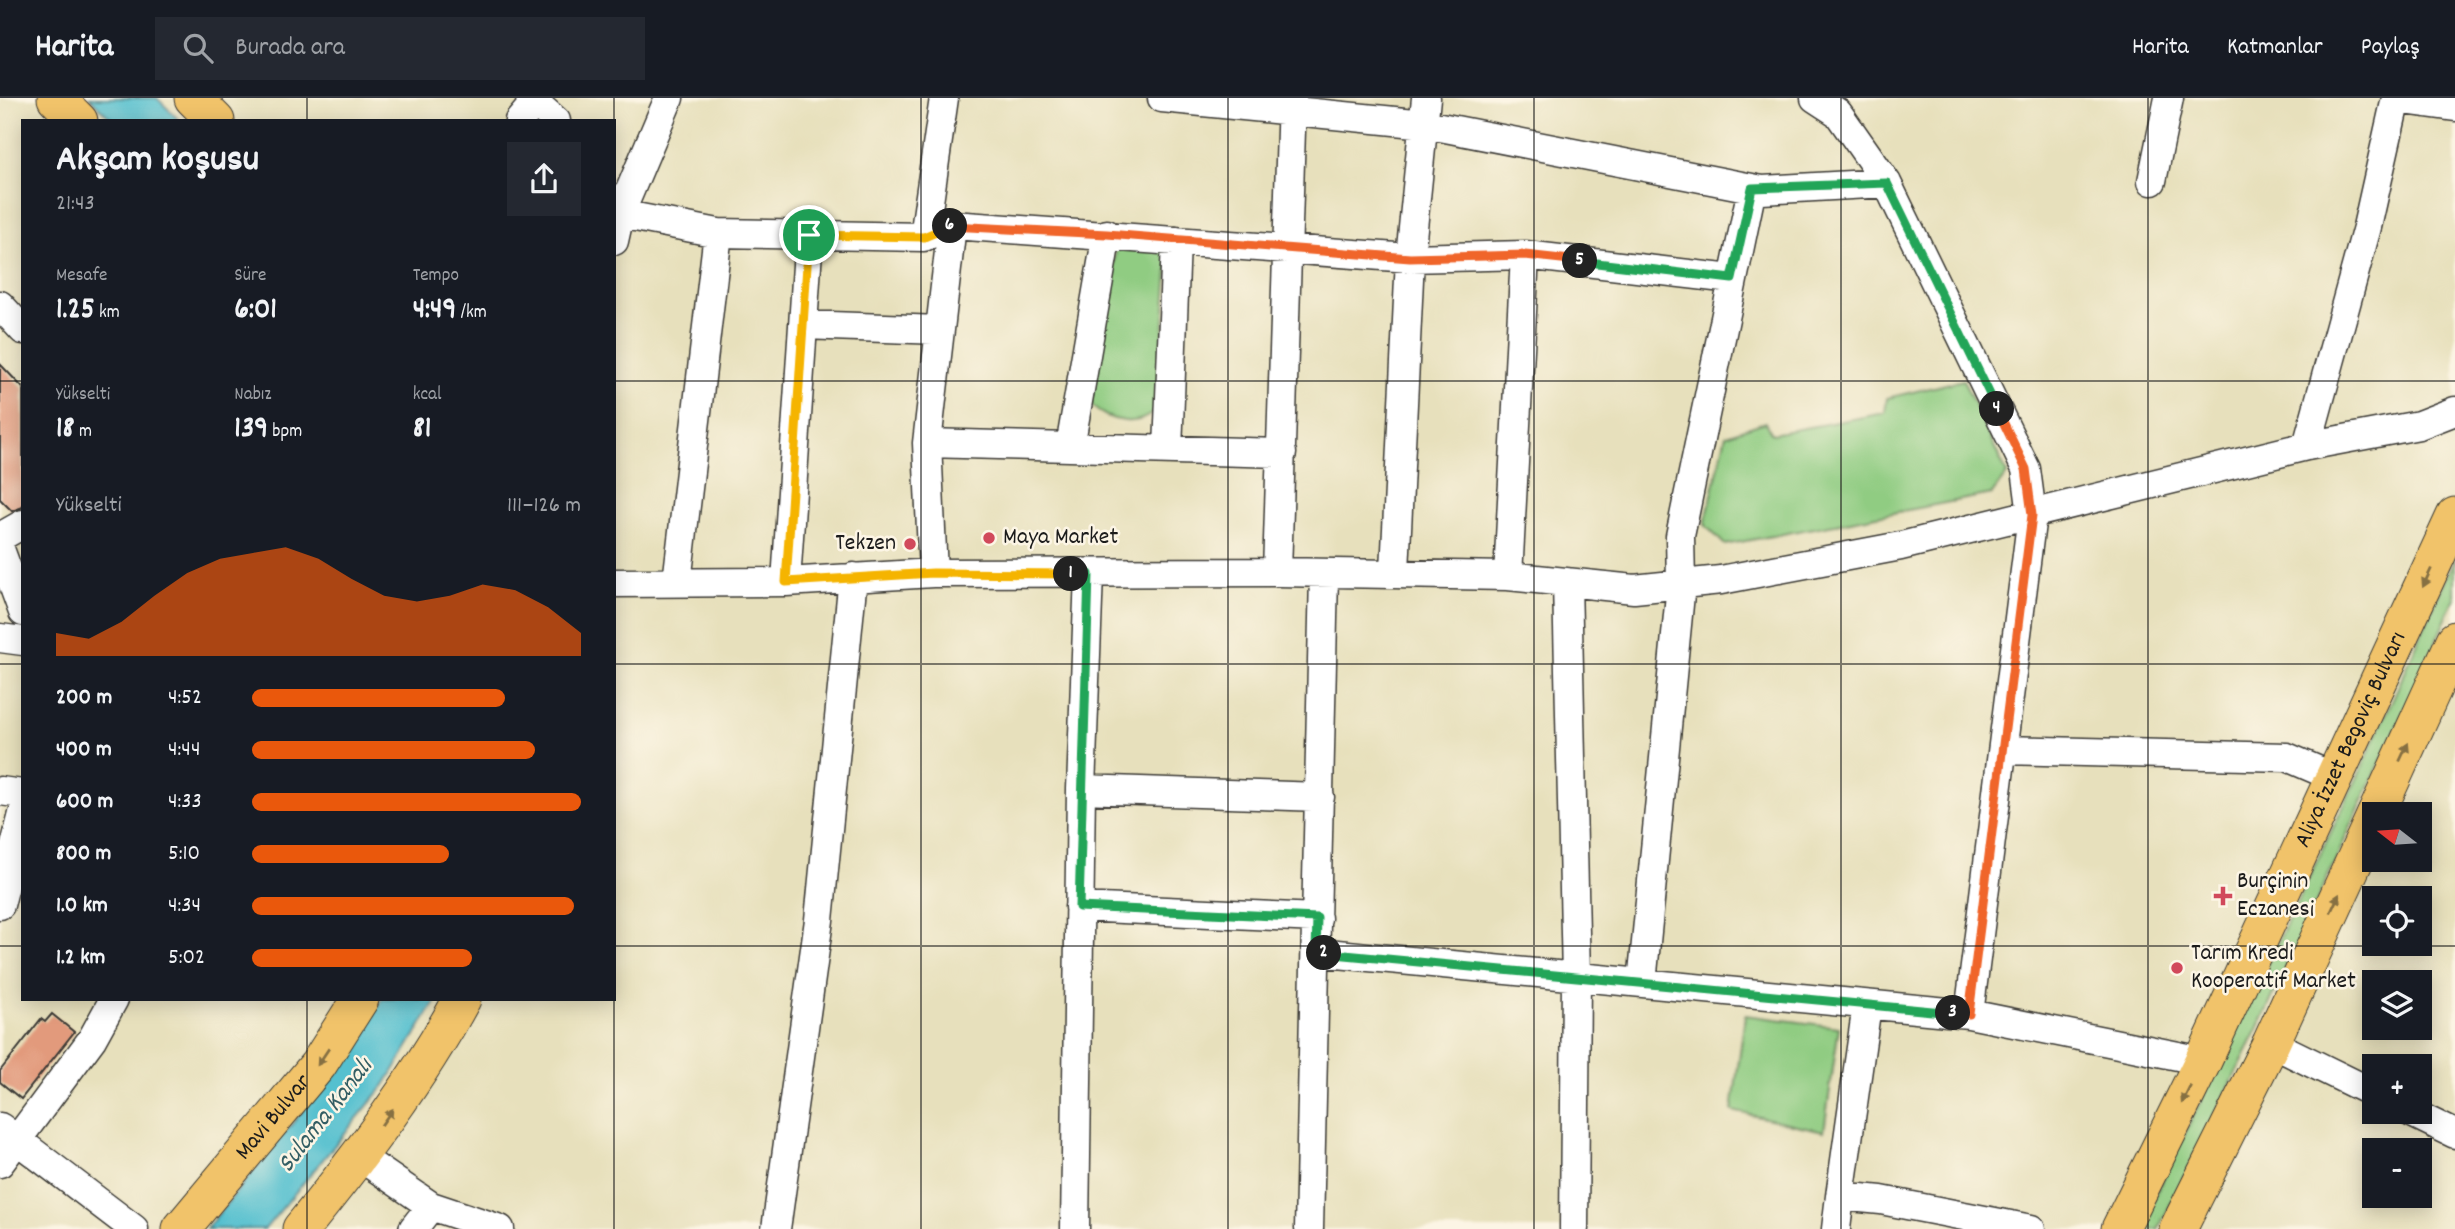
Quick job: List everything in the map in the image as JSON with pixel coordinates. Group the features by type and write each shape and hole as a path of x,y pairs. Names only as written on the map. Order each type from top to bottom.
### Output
{"main road":[{"path":"57,98 77,119"},
{"path":"193,98 214,119"},
{"name":"Aliya İzzet Begoviç Bulvarı","path":"2119,1229 2203,1061 2455,516"},
{"name":"Aliya İzzet Begoviç Bulvarı","path":"2381,802 2455,640"},
{"name":"Aliya İzzet Begoviç Bulvarı","path":"2178,1229 2271,1043 2362,844"},
{"name":"Mavi Bulvar","path":"181,1229 318,1065 359,1001"},
{"path":"301,1229 360,1157 434,1050 462,1001"}],"street":[{"path":"669,98 616,218 718,233 924,237 952,225 1107,234 1410,258 1525,255 1732,279"},
{"path":"924,237 944,98"},
{"path":"1162,98 1426,111 1752,188 1887,183"},
{"path":"1815,98 1838,113 1887,183 2026,469 2032,515 1969,1014"},
{"path":"2152,181 2169,98"},
{"path":"2307,446 2367,227 2396,98 2455,107"},
{"path":"1277,572 1292,104"},
{"path":"528,107 552,119"},
{"path":"1395,571 1410,258 1426,111"},
{"path":"1642,983 1681,584 1680,536 1752,188"},
{"path":"933,573 927,443 952,225"},
{"path":"677,582 718,233"},
{"path":"1070,447 1107,234"},
{"path":"786,582 809,235"},
{"path":"1168,450 1177,241"},
{"path":"1508,576 1525,255"},
{"path":"803,325 940,330"},
{"path":"616,583 786,582 933,573 1277,572 1324,575 1395,571 1508,576 1634,589 1721,580 1901,546 2307,446 2419,425 2455,411"},
{"path":"927,443 1282,453"},
{"path":"0,537 21,525"},
{"path":"0,549 21,607"},
{"path":"1075,1229 1081,789 1089,574"},
{"path":"1309,1229 1324,575"},
{"path":"776,1229 819,920 853,578"},
{"path":"1567,582 1576,977 1574,1229"},
{"path":"0,638 21,642"},
{"path":"2003,750 2287,757 2336,778"},
{"path":"1081,789 1320,797"},
{"path":"0,791 21,794"},
{"path":"0,905 21,822"},
{"path":"1079,907 1317,918"},
{"path":"1316,952 1969,1014 2203,1061"},
{"path":"0,1163 9,1134 92,1039 113,1001"},
{"path":"1836,1229 1867,1005"},
{"path":"2271,1043 2362,1088"},
{"path":"2432,1123 2455,1135"},
{"path":"9,1134 134,1229"},
{"path":"360,1157 431,1206 500,1229"},
{"path":"1840,1196 1881,1200 2031,1229"},
{"path":"413,1229 431,1206"}],"green space":[{"path":"1118,238 1170,241 1158,407 1151,414 1134,421 1107,416 1091,405"},
{"path":"1963,380 2007,474 1992,494 1725,545 1705,525 1726,435 1765,422 1772,434 1885,413 1887,398"},
{"path":"2455,559 2455,599 2258,1029 2158,1229 2139,1229 2362,768"},
{"path":"1745,1015 1839,1027 1824,1131 1732,1111"}],"water":[{"path":"90,98 157,98 178,119 111,119"},
{"name":"Sulama Kanalı","path":"381,1001 436,1001 385,1085 265,1229 206,1229 355,1047"}],"building":[{"path":"0,364 21,386 21,508 12,511 0,499"},
{"path":"52,1014 74,1032 21,1099 0,1082 0,1071 41,1019 45,1022"}],"place":[{"name":"Maya Market","path":"989,538"},
{"name":"Tekzen","path":"910,544"},
{"name":"Burçinin Eczanesi","path":"2223,896"},
{"name":"Tarım Kredi Kooperatif Market","path":"2177,968"}],"route":[{"path":"1887,183 2026,469 2032,515 1969,1014 1316,952 1317,918 1079,907 1089,574 933,573 786,582 809,235 924,237 952,225 1107,234 1410,258 1525,255 1732,279 1752,188 1762,190 1887,183"}]}
